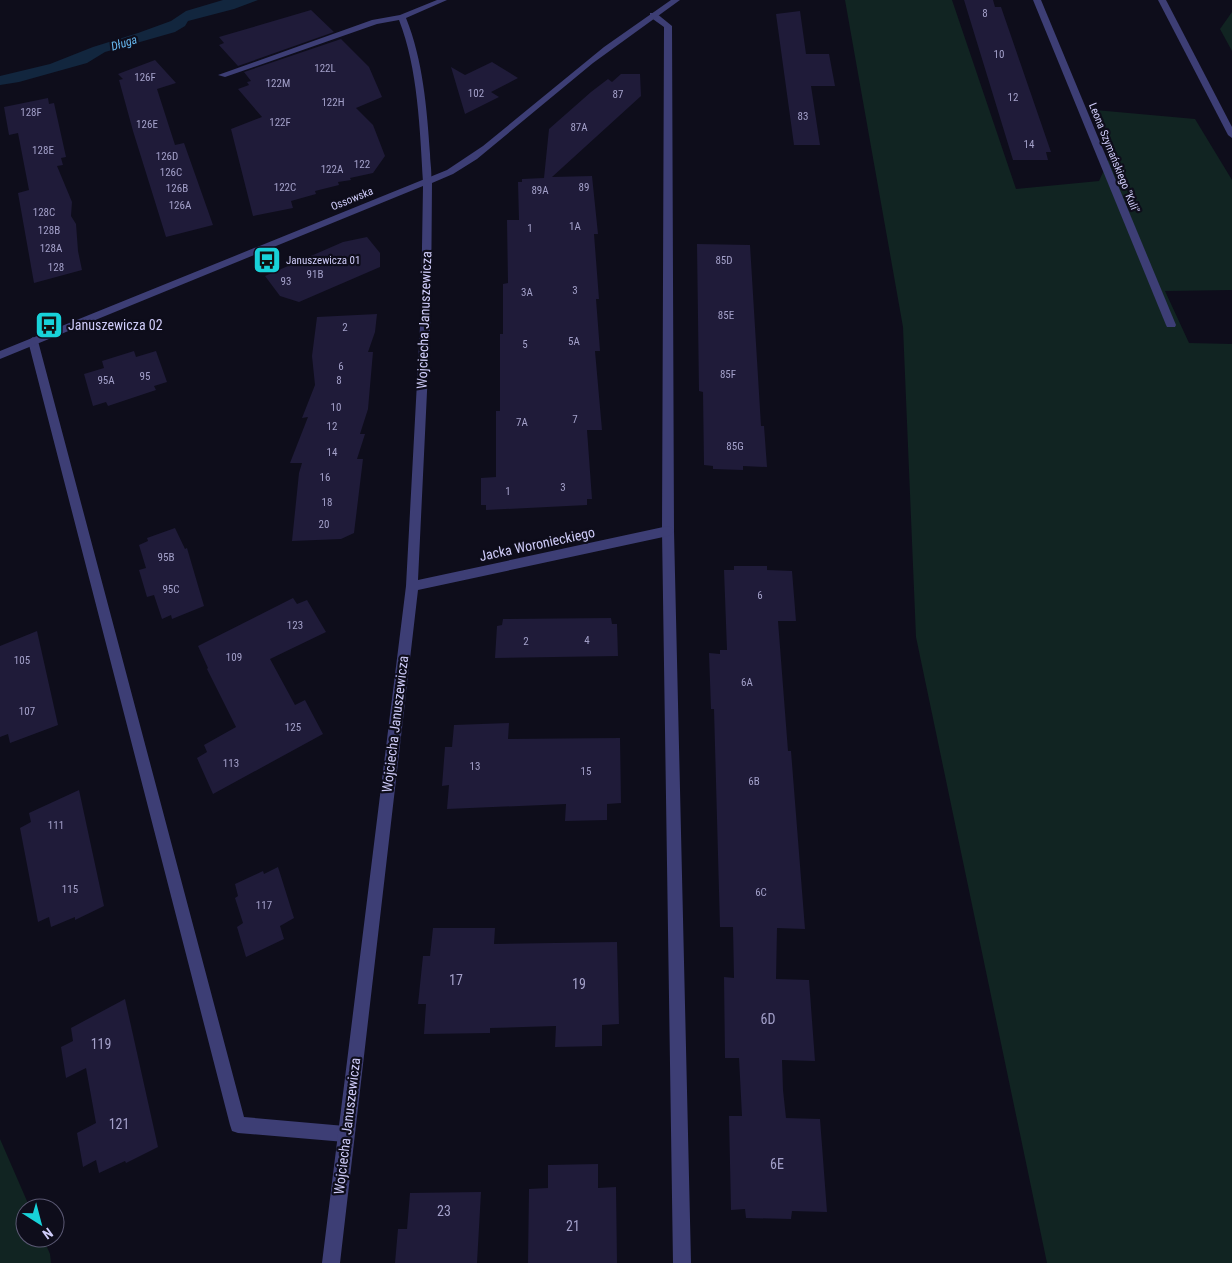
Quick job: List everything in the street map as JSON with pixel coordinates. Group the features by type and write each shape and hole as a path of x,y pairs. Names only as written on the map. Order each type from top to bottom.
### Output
{"street":[{"path":"222,75 375,22 402,17 442,0"},
{"name":"Ossowska","path":"0,355 450,172 474,158 542,101 653,15 676,0"},
{"name":"Leona Szymańskiego \"Kuli\"","path":"1037,0 1170,324"},
{"path":"1162,0 1232,135"},
{"path":"653,15 668,26 668,531 682,1263"},
{"name":"Wojciecha Januszewicza","path":"331,1263 412,586 426,308 428,208 425,132 421,96 408,29 402,17"},
{"path":"33,341 238,1125 345,1134"},
{"name":"Jacka Woronieckiego","path":"412,586 668,531"}],"green space":[{"path":"845,0 952,0 1016,189 1099,181 1110,157 1095,110 1195,119 1232,180 1232,290 1165,291 1189,343 1232,344 1232,1263 1047,1263 916,637 903,327"},
{"path":"1232,12 1232,51 1220,29"},
{"path":"0,1139 26,1198 15,1198 15,1248 47,1248 51,1263 0,1263"}],"water":[{"name":"Długa","path":"223,0 258,0 234,9 188,21 185,26 175,32 105,52 87,63 19,82 0,85 0,76 50,64 93,47 171,21 186,11"}],"building":[{"path":"964,0 993,0 995,7 1001,7 1051,152 1046,152 1048,160 1013,160"},
{"path":"311,10 334,32 238,66 219,45 224,43 219,37"},
{"path":"800,11 806,54 829,54 835,86 811,86 820,145 794,145 776,14"},
{"path":"341,39 369,67 382,97 356,108 373,125 385,156 373,173 338,182 339,185 315,191 316,194 291,201 293,208 253,216 231,129 262,117 238,89 249,85 247,82 251,81 244,72"},
{"path":"155,60 176,83 157,89 175,145 184,143 213,225 166,237 119,80 123,79 118,74"},
{"path":"492,62 518,78 491,92 499,97 465,114 451,67 465,75"},
{"path":"621,74 640,74 641,96 552,177 592,176 598,234 594,234 599,299 596,299 600,351 595,351 602,430 587,430 592,499 587,499 587,505 486,510 486,505 481,505 481,478 496,477 496,411 500,411 500,334 503,334 503,284 508,283 507,220 519,220 518,182 522,182 522,179 544,178 549,129 608,79 612,82"},
{"path":"48,98 49,104 54,103 66,157 61,158 63,165 57,166 72,202 71,216 76,224 78,251 82,270 34,283 18,193 29,190 18,133 9,135 4,107"},
{"path":"367,237 380,253 380,267 299,302 280,296 265,276 343,242"},
{"path":"697,244 750,245 761,426 764,426 767,467 743,466 743,470 713,469 713,466 704,465 703,392 699,391"},
{"path":"377,314 375,332 368,352 373,352 368,409 360,434 365,434 357,459 363,459 354,533 341,539 292,541 299,473 302,463 290,463 308,417 302,418 315,385 312,356 317,317"},
{"path":"134,351 136,357 156,351 167,382 154,386 156,390 108,406 106,402 93,406 84,374 104,368 102,361"},
{"path":"175,528 185,549 187,548 204,606 172,619 171,615 162,619 154,595 147,597 139,570 146,568 139,545 148,541 147,538"},
{"path":"734,566 767,566 767,570 792,571 796,621 778,621 788,751 791,751 805,929 777,928 776,979 809,980 815,1061 782,1060 783,1090 786,1118 820,1119 827,1212 792,1211 791,1219 746,1218 745,1209 731,1210 729,1116 742,1116 739,1058 725,1058 724,977 734,978 733,927 720,927 714,709 711,709 709,653 720,654 720,650 727,650 724,570 734,570"},
{"path":"293,598 297,604 307,600 326,632 270,659 295,705 305,700 323,734 213,794 197,758 207,752 204,745 236,727 207,669 198,646"},
{"path":"611,618 612,624 617,624 618,656 495,658 497,626 502,625 503,619"},
{"path":"37,631 58,725 10,743 8,734 0,737 0,646"},
{"path":"509,723 508,739 620,738 621,803 607,804 607,820 565,821 566,804 447,809 449,785 442,786 445,747 452,747 454,725"},
{"path":"79,790 104,906 75,920 75,917 51,927 49,917 38,922 20,828 31,822 29,813"},
{"path":"278,867 294,918 280,926 284,939 246,957 237,927 243,923 235,898 238,896 235,884 263,871 264,874"},
{"path":"433,928 495,928 494,944 617,942 619,1024 602,1025 602,1046 555,1047 556,1026 490,1028 490,1033 424,1034 426,1004 418,1004 423,956 430,956"},
{"path":"125,999 158,1147 126,1163 125,1161 99,1173 96,1160 83,1167 77,1133 96,1123 86,1068 66,1078 61,1047 73,1041 71,1028"},
{"path":"598,1164 598,1188 616,1187 617,1263 528,1263 529,1189 548,1188 548,1165"},
{"path":"481,1192 477,1263 395,1263 398,1229 407,1229 410,1193"}],"place":[{"name":"Januszewicza 01","path":"267,260"},
{"name":"Januszewicza 02","path":"49,325"}]}
